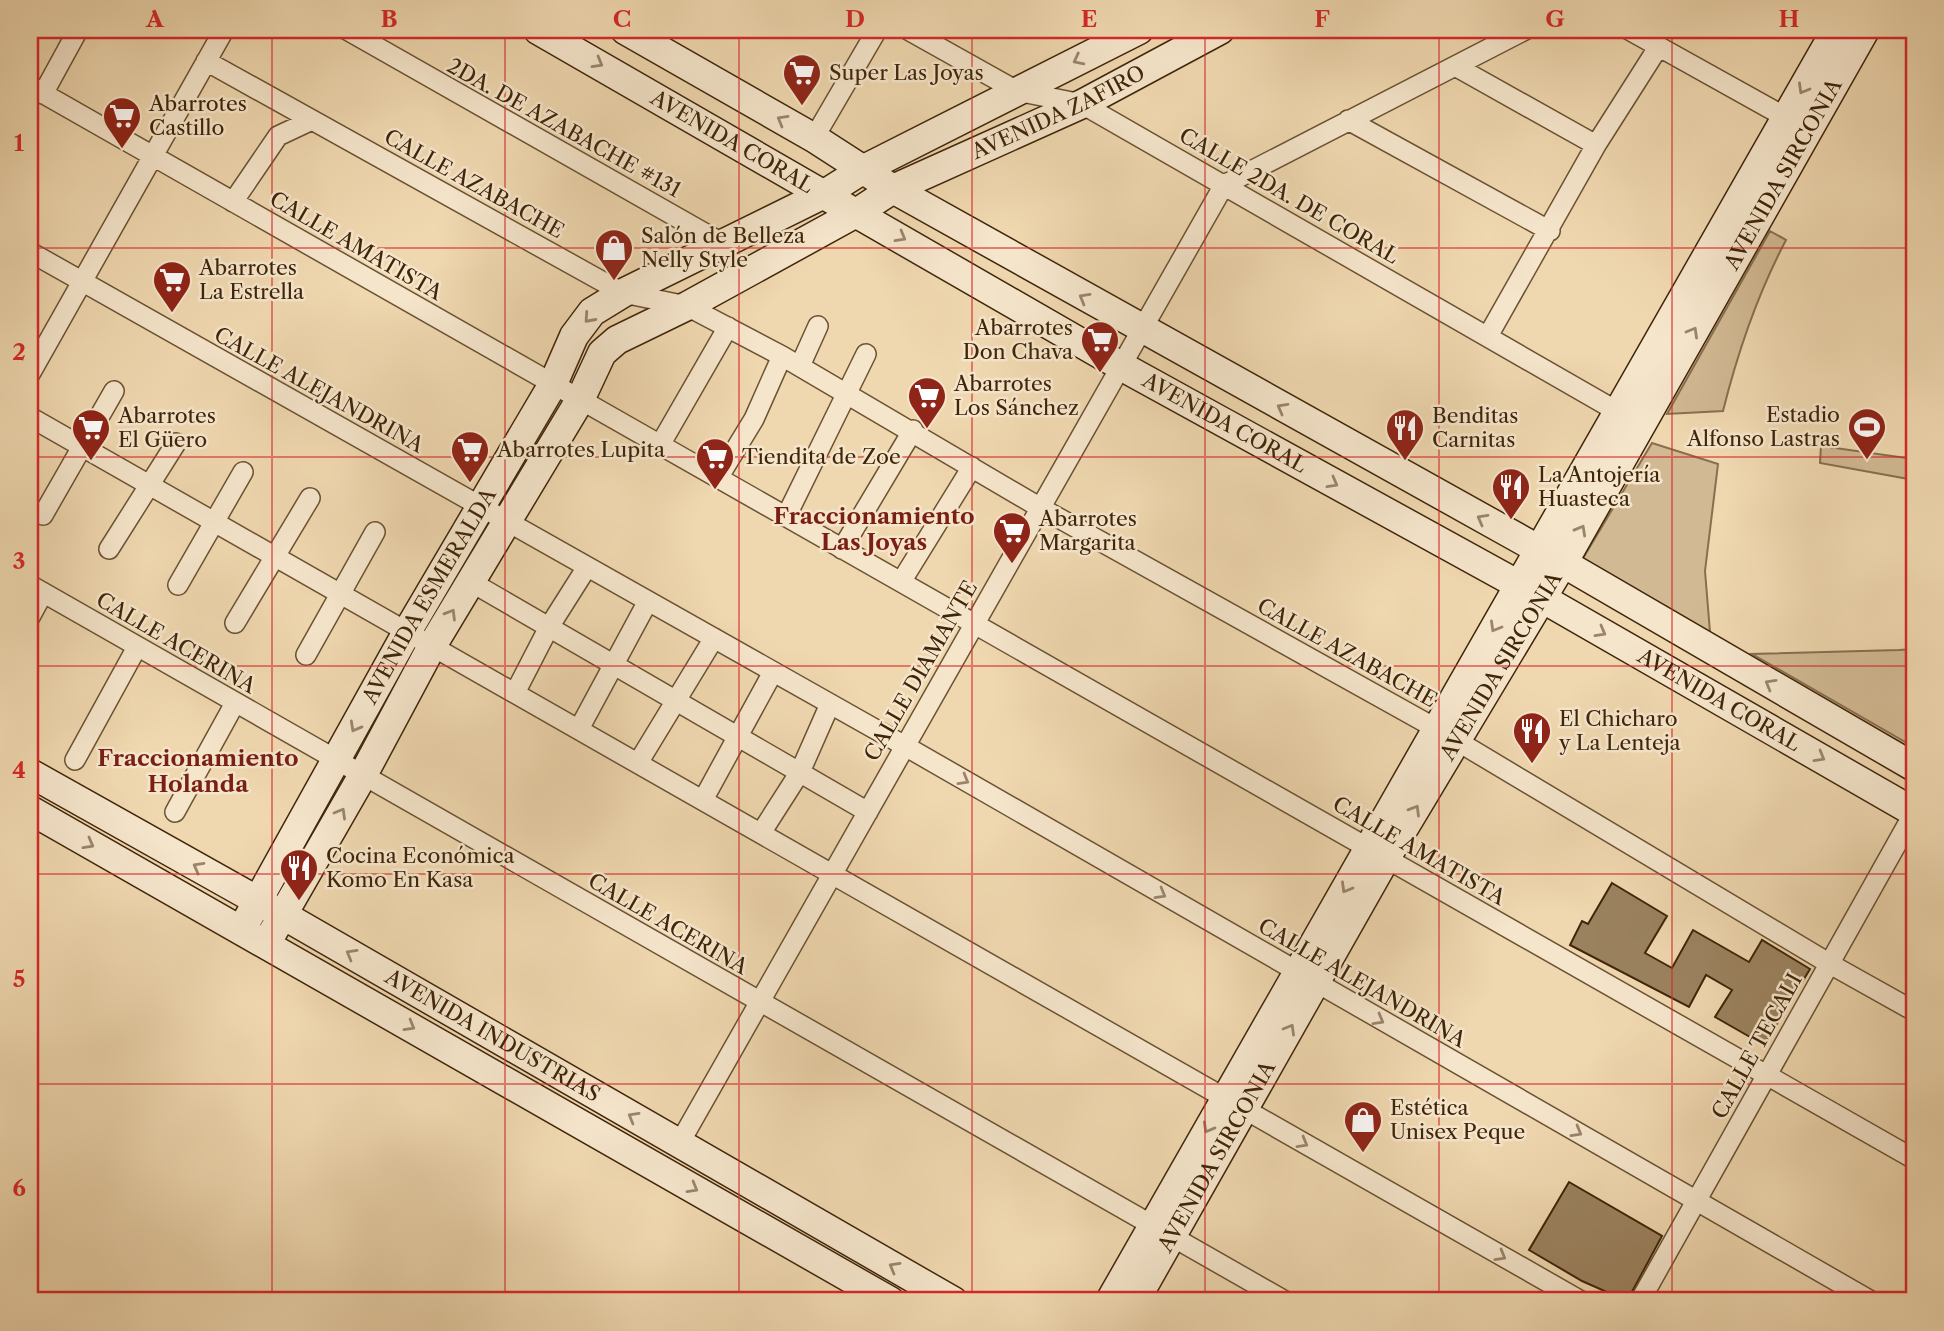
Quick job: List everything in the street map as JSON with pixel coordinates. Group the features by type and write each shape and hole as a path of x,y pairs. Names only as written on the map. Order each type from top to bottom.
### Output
{"street":[{"path":"36,90 78,30"},
{"path":"30,374 224,30"},
{"name":"2DA. DE AZABACHE #131","path":"347,30 722,243"},
{"name":"AVENIDA CORAL","path":"538,30 826,193 1121,366 1530,592 1914,812"},
{"name":"AVENIDA CORAL","path":"625,30 1140,330 1563,563 1914,767"},
{"path":"814,138 877,30"},
{"name":"CALLE 2DA. DE CORAL","path":"908,30 1017,91 1082,104 1629,418"},
{"name":"AVENIDA ZAFIRO","path":"864,169 1139,30"},
{"name":"AVENIDA ZAFIRO","path":"894,189 1082,104 1220,30"},
{"path":"1224,185 1525,30"},
{"path":"1629,30 1797,124"},
{"name":"AVENIDA SIRCONIA","path":"1797,124 1836,30"},
{"name":"AVENIDA SIRCONIA","path":"1530,592 1538,550 1629,418 1797,124 1865,30"},
{"path":"1488,337 1596,145 1659,46"},
{"name":"CALLE AZABACHE","path":"206,61 623,293 687,306 800,366 913,430 1039,507 1447,736 1830,964 1914,1011"},
{"path":"1455,66 1596,145"},
{"name":"CALLE AMATISTA","path":"36,90 1914,1159"},
{"path":"233,202 278,136 312,120"},
{"path":"1348,120 1550,231"},
{"name":"AVENIDA ESMERALDA","path":"242,929 407,632 553,384 574,335 592,312 623,293 826,193 864,169"},
{"name":"CALLE DIAMANTE","path":"679,1144 1224,185"},
{"name":"AVENIDA ESMERALDA","path":"266,944 432,646 580,400 602,353 617,340 687,306 858,212 894,189"},
{"name":"CALLE ALEJANDRINA","path":"30,252 905,746 1871,1301"},
{"path":"800,366 818,326"},
{"path":"660,445 728,327"},
{"path":"786,517 866,354"},
{"path":"718,478 754,419 782,356"},
{"path":"43,515 84,448 114,391"},
{"path":"30,416 1581,1301"},
{"name":"AVENIDA SIRCONIA","path":"1110,1301 1162,1231 1530,592 1563,563 1629,418"},
{"path":"842,549 913,430"},
{"path":"110,549 176,443"},
{"path":"901,582 972,467"},
{"path":"178,585 243,472"},
{"path":"235,623 310,498"},
{"path":"306,655 375,532"},
{"path":"515,693 549,627 587,567"},
{"path":"471,582 868,812"},
{"path":"30,617 36,589"},
{"name":"CALLE ACERINA","path":"36,589 1284,1301"},
{"path":"579,729 648,601"},
{"path":"638,764 714,638"},
{"path":"75,760 137,646"},
{"path":"703,800 736,735 773,672"},
{"path":"175,812 235,702"},
{"path":"761,834 800,772 830,704"},
{"name":"AVENIDA INDUSTRIAS","path":"30,773 283,915 953,1301"},
{"name":"AVENIDA INDUSTRIAS","path":"30,810 890,1301"},
{"name":"CALLE TECALI","path":"1640,1301 1914,812"},
{"name":"AVENIDA SIRCONIA","path":"1135,1301 1162,1231"}],"shaded area":[{"path":"1770,231 1786,240 1749,324 1723,411 1667,414"},
{"path":"1652,443 1718,464 1705,571 1710,632 1582,560"},
{"name":"Estadio Alfonso Lastras","path":"1821,446 1914,459 1914,480 1820,463"},
{"path":"1914,649 1914,747 1752,654 1899,650"}],"building":[{"path":"1612,883 1667,916 1645,953 1672,968 1693,930 1749,962 1762,940 1810,969 1764,1045 1715,1017 1732,990 1706,975 1689,1007 1570,945 1582,921 1588,924"},
{"path":"1569,1182 1662,1236 1627,1301 1582,1281 1529,1250"}],"place":[{"name":"Super Las Joyas","path":"802,107"},
{"name":"Abarrotes Castillo","path":"122,150"},
{"name":"Salón de Belleza Nelly Style","path":"614,282"},
{"name":"Abarrotes La Estrella","path":"172,314"},
{"name":"Abarrotes Don Chava","path":"1100,374"},
{"name":"Abarrotes Los Sánchez","path":"927,430"},
{"name":"Estadio Alfonso Lastras","path":"1867,461"},
{"name":"Abarrotes El Güero","path":"91,462"},
{"name":"Benditas Carnitas","path":"1405,462"},
{"name":"Abarrotes Lupita","path":"470,484"},
{"name":"Tiendita de Zoe","path":"715,491"},
{"name":"La Antojería Huasteca","path":"1511,521"},
{"name":"Abarrotes Margarita","path":"1012,565"},
{"name":"El Chicharo y La Lenteja","path":"1532,765"},
{"name":"Cocina Económica Komo En Kasa","path":"299,902"},
{"name":"Estética Unisex Peque","path":"1363,1154"}],"district":[{"name":"Fraccionamiento Las Joyas","path":"874,529"},
{"name":"Fraccionamiento Holanda","path":"198,771"}]}
